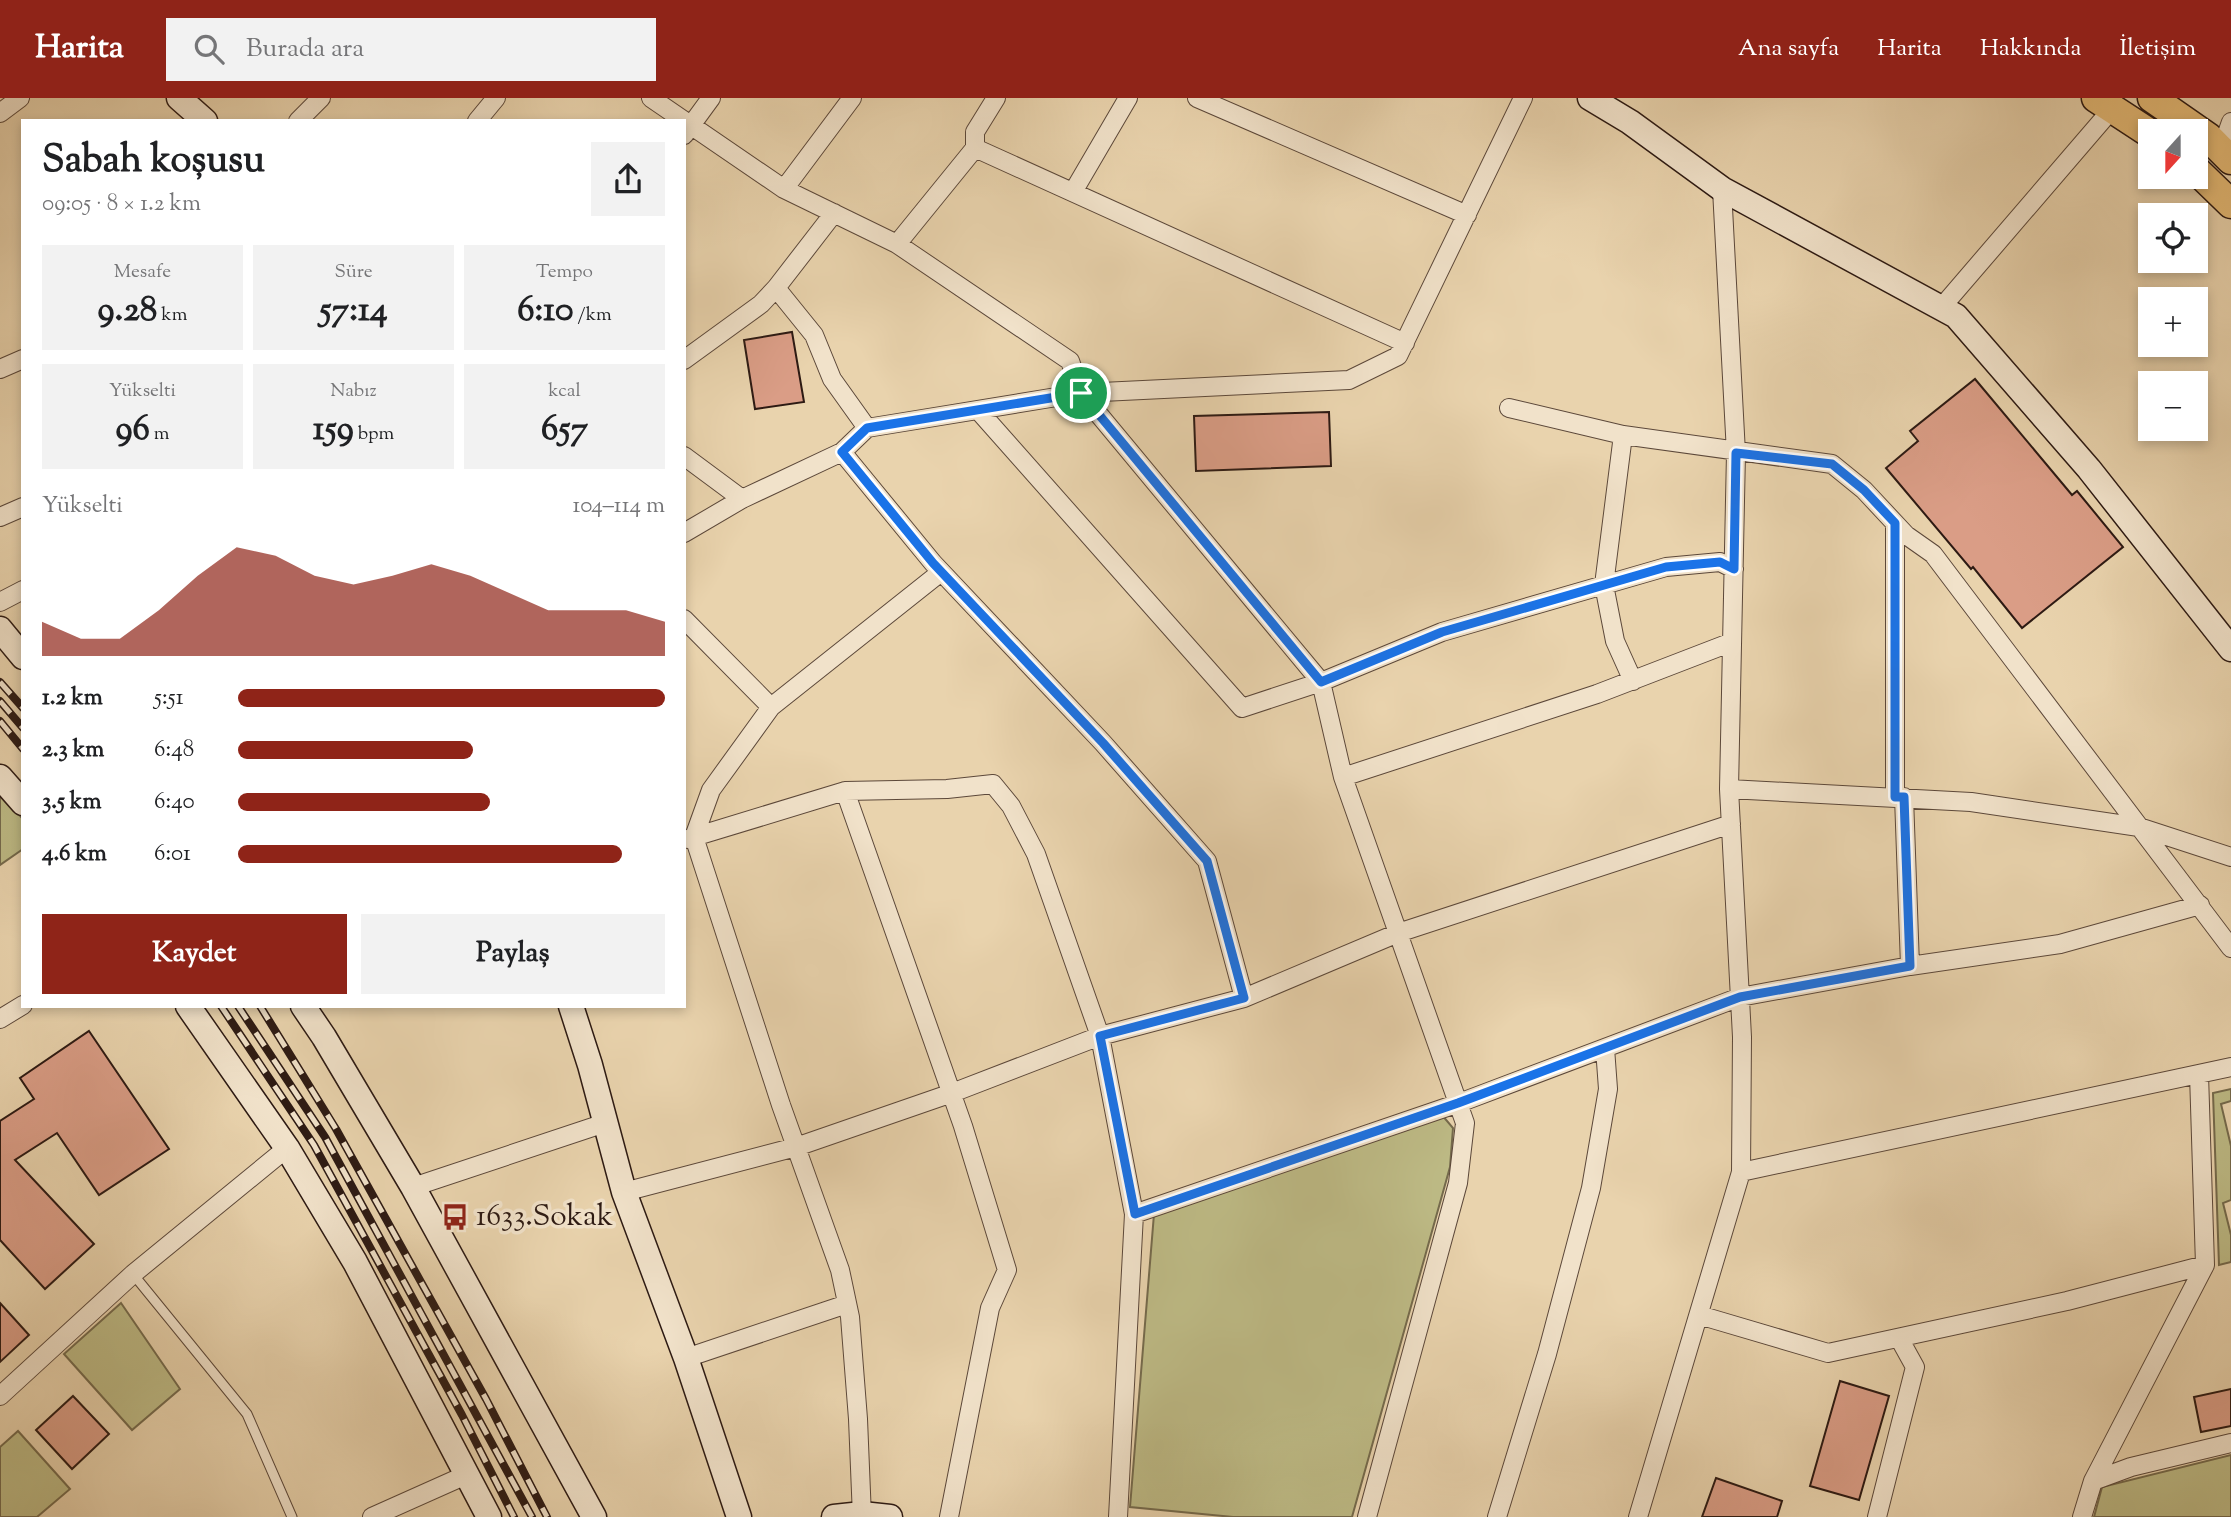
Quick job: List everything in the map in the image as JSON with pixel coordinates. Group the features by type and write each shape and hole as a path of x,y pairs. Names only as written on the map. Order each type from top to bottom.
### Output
{"main road":[{"path":"2152,98 2208,137 2226,155"},
{"path":"2107,102 2138,125"},
{"path":"2208,182 2231,204"}],"street":[{"path":"0,113 20,98"},
{"path":"178,98 203,119"},
{"path":"300,119 321,98"},
{"path":"479,119 496,98"},
{"path":"651,98 675,119"},
{"path":"711,98 688,130 784,189 897,244 1070,361 1081,393 1321,682 1343,777 1465,1123 1458,1183 1367,1517"},
{"path":"784,189 852,98"},
{"path":"897,244 975,148 975,132 996,98"},
{"path":"1073,192 1128,98"},
{"path":"1197,98 1467,215"},
{"path":"686,532 742,499 842,452 867,428 1081,393 1349,380 1398,356 1523,98"},
{"path":"1590,98 1630,122 1722,189 1956,316 2089,469 2231,649"},
{"path":"1941,308 2107,102"},
{"path":"2226,155 2231,122"},
{"path":"975,148 1405,343"},
{"path":"1638,1517 1741,1172 1740,997 1729,789 1736,453 1722,189"},
{"path":"686,359 761,304 834,213"},
{"path":"776,288 814,335 832,379 867,428"},
{"path":"0,369 21,360"},
{"path":"1509,408 1623,435 1736,453 1832,464 1864,490 1906,536 1933,554 2231,948"},
{"path":"978,410 1242,708 1321,682 1442,632 1666,567 1720,562 1734,569"},
{"path":"1623,435 1604,585 1615,641 1633,681"},
{"path":"842,452 941,572 1103,743 1207,861 1244,998"},
{"path":"686,457 742,499"},
{"path":"0,517 21,508"},
{"path":"1895,523 1900,797 1910,966"},
{"path":"862,1515 858,1419 847,1304 840,1270 689,839 711,790 771,707 941,572"},
{"path":"0,602 21,591"},
{"path":"686,621 771,707"},
{"path":"0,629 21,655"},
{"path":"1343,777 1633,681 1732,642"},
{"path":"0,777 21,801"},
{"path":"689,839 845,791 947,789 993,784 1010,806 1036,854 1100,1036 1135,1214 1118,1517"},
{"path":"1729,789 1971,802 2139,827 2231,858"},
{"path":"845,791 952,1093 1007,1270 990,1308 949,1517"},
{"path":"624,1192 796,1147 952,1093 1100,1036 1244,998 1398,933 1731,824"},
{"path":"1135,1214 1458,1103 1740,997 1910,966 2060,944 2200,905"},
{"path":"0,1019 21,1006"},
{"path":"189,1008 287,1148 355,1262 489,1517"},
{"path":"304,1008 413,1187 594,1517"},
{"path":"572,1008 624,1192 686,1358 739,1517"},
{"path":"1497,1517 1546,1354 1591,1188 1608,1088 1605,1048"},
{"path":"1741,1172 2231,1067"},
{"path":"2082,1517 2093,1480 2205,1265 2199,1074"},
{"path":"413,1187 605,1123"},
{"path":"0,1396 133,1274 287,1148"},
{"path":"1699,1315 1828,1353 2067,1301 2205,1265"},
{"path":"686,1358 847,1304"},
{"path":"1877,1517 1915,1367 1899,1338"},
{"path":"2093,1480 2131,1467 2231,1443"},
{"path":"372,1517 466,1475"},
{"path":"834,1517 890,1517"}],"lane":[{"path":"133,1274 247,1414 292,1517"}],"shaded area":[{"path":"0,794 21,817 21,850 0,865"},
{"path":"2231,1089 2231,1101 2221,1104 2231,1146 2231,1200 2223,1203 2231,1235 2231,1262 2219,1265 2213,1093"},
{"path":"1442,1115 1453,1128 1450,1167 1352,1517 1233,1517 1130,1507 1154,1214"},
{"path":"121,1303 180,1389 132,1430 64,1354"},
{"path":"18,1431 70,1489 37,1517 0,1517 0,1447"},
{"path":"2231,1455 2231,1517 2094,1517 2102,1487"}],"building":[{"path":"792,332 804,402 755,409 744,340"},
{"path":"1975,379 2072,495 2077,491 2123,547 2022,628 1973,567 1971,569 1886,468 1918,441 1910,431"},
{"path":"1329,412 1331,466 1196,471 1194,416"},
{"path":"89,1031 169,1149 99,1195 57,1133 15,1160 94,1244 45,1289 0,1240 0,1121 34,1099 20,1078"},
{"path":"0,1303 29,1335 0,1362"},
{"path":"1840,1381 1889,1396 1859,1500 1810,1486"},
{"path":"2231,1389 2231,1426 2201,1432 2194,1397"},
{"path":"73,1396 109,1434 72,1469 36,1430"},
{"path":"1716,1478 1782,1501 1777,1517 1702,1517"}],"railway":[{"path":"0,682 21,706"},
{"path":"0,701 21,726"},
{"path":"0,721 21,747"},
{"path":"222,1008 314,1145 462,1415 514,1517"},
{"path":"239,1008 325,1137 532,1517"},
{"path":"261,1008 336,1129 486,1399 547,1517"}],"place":[{"name":"1633.Sokak","path":"455,1217"}],"route":[{"path":"1081,393 1321,682 1442,632 1666,567 1720,562 1734,569 1736,453 1832,464 1864,490 1895,523 1895,797 1904,797 1910,966 1740,997 1458,1103 1135,1214 1100,1036 1244,998 1207,861 1103,743 933,563 842,452 867,428 1081,393"}]}
